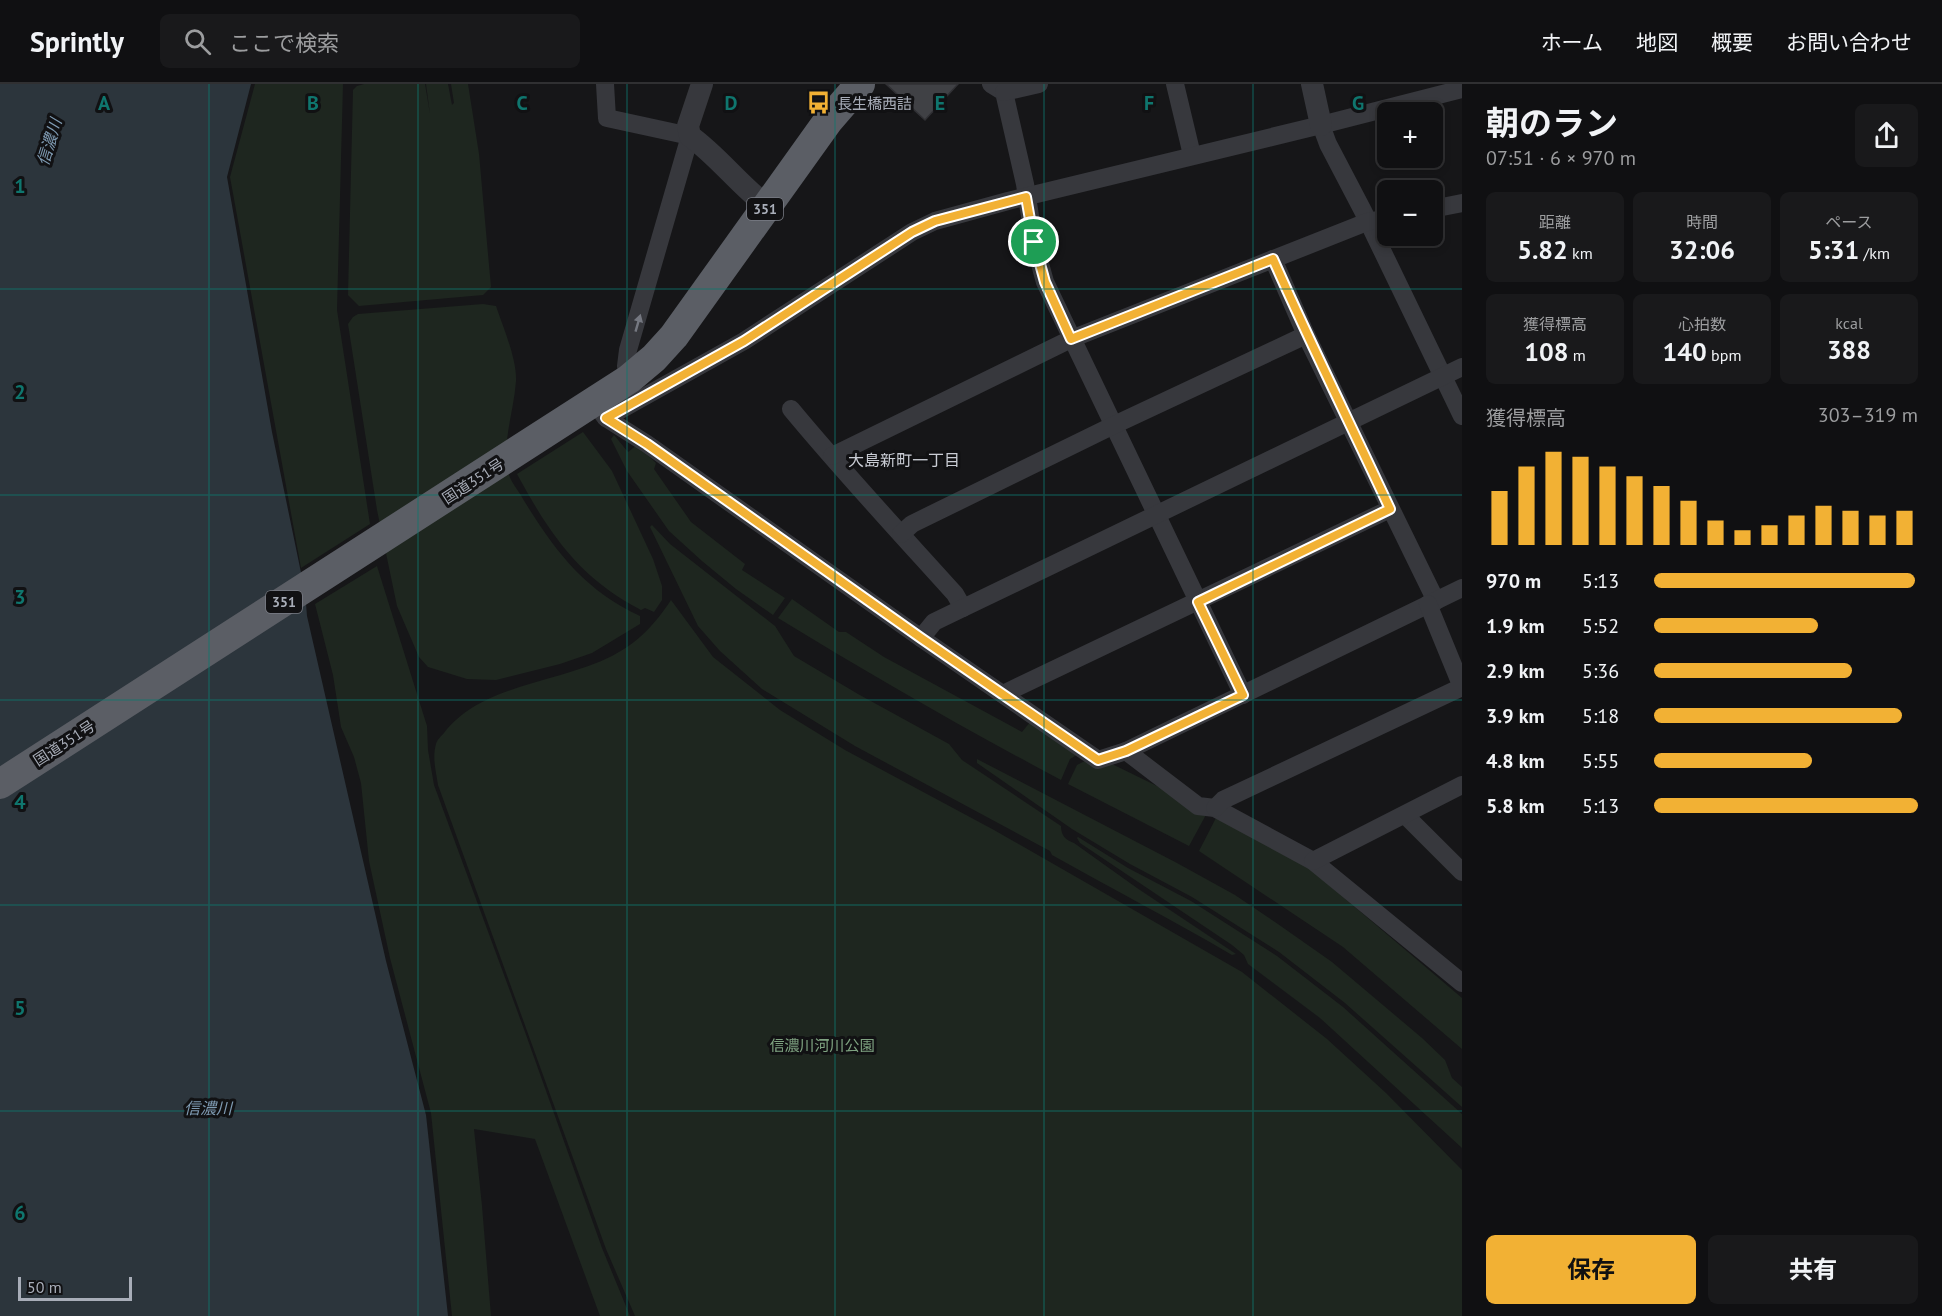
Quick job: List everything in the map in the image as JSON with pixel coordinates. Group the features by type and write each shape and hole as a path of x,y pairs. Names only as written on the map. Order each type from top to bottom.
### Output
{"highway":[{"name":"国道351号","path":"0,784 567,420 601,410 629,379 654,358 674,336 828,121 860,84"}],"street":[{"path":"605,84 607,118 690,136 704,146 767,206"},
{"path":"629,379 626,366 628,350 690,136 688,126 702,84"},
{"path":"1039,84 998,88 1025,184 1034,242 1045,282 1112,426 1243,695"},
{"path":"1175,84 1192,155"},
{"path":"1312,84 1328,144 1462,416"},
{"path":"1462,89 935,221 912,232 744,341 601,410 921,638 1098,760 1126,751 1462,588"},
{"path":"1443,207 1462,203"},
{"path":"832,456 1071,339 1367,222 1377,220"},
{"path":"1215,808 1222,800 1462,687 1432,603 1350,421 1306,335 1273,259"},
{"path":"901,534 912,524 1112,426 1306,335"},
{"path":"921,638 934,622 1462,367"},
{"path":"791,409 859,490 955,594 963,608"},
{"path":"1003,694 1390,509"},
{"path":"1126,751 1198,806 1215,808 1313,861 1462,983"},
{"path":"1313,861 1462,785"},
{"path":"1405,815 1462,872"}],"green space":[{"path":"255,84 343,84 337,310 370,524 301,568 230,177"},
{"path":"364,84 425,84 430,114 426,84 448,84 452,105 454,103 451,84 468,84 479,154 491,287 483,295 359,306 348,295 353,90"},
{"path":"483,304 496,306 516,372 506,448 510,478 547,536 572,567 603,594 640,616 640,624 592,653 560,664 496,680 467,679 428,667 419,657 397,606 377,510 348,324 358,314"},
{"path":"583,432 612,471 653,559 662,586 662,600 654,612 645,608 641,610 619,597 583,568 554,535 517,474"},
{"path":"614,435 628,452 637,445 656,463 654,469 691,522 745,564 742,570 785,598 773,615 736,589 669,531 627,471 611,439"},
{"path":"652,525 670,544 775,626 794,656 949,744 962,760 1061,826 1066,839 1236,954 1232,955 1052,855 1050,851 855,746 762,689 720,651 698,626 650,527"},
{"path":"377,566 427,726 428,750 434,785 602,1248 630,1316 600,1316 535,1139 474,1129 491,1316 452,1316 431,1113 390,958 369,861 361,783 354,757 341,727 333,675 315,604"},
{"path":"792,599 839,632 846,632 884,657 1022,732 1031,721 1080,753 1070,759 1061,780 918,701 778,618"},
{"name":"信濃川河川公園","path":"671,600 713,657 780,710 845,750 994,830 1242,972 1327,1039 1386,1093 1462,1170 1462,1316 635,1316 606,1249 438,785 434,754 440,737 460,717 478,704 499,694 569,673 612,656 646,632"},
{"path":"977,759 1235,895 1332,962 1445,1060 1452,1078 1462,1087 1462,1107 1345,1003 1279,952 1192,897 1130,864 1072,829 977,763"},
{"path":"1087,760 1112,764 1208,811 1189,846 1068,784 1077,765"},
{"path":"1217,816 1309,868 1462,998 1462,1049 1343,947 1199,851"},
{"path":"1078,837 1128,868 1191,901 1277,956 1343,1007 1462,1114 1462,1148 1320,1018 1248,964 1244,955 1232,945 1080,843"}],"water":[{"name":"信濃川","path":"0,84 251,84 227,177 272,432 305,592 307,616 386,961 426,1115 448,1316 0,1316"}],"building":[{"path":"886,84 958,84 925,120"}],"place":[{"name":"長生橋西詰","path":"819,103"}],"district":[{"name":"大島新町一丁目","path":"904,460"}],"route":[{"path":"1026,197 1034,242 1045,282 1071,339 1273,259 1306,335 1350,421 1390,509 1198,602 1243,695 1126,751 1098,760 647,444 606,418 744,341 912,232 935,221 1026,197"}]}
